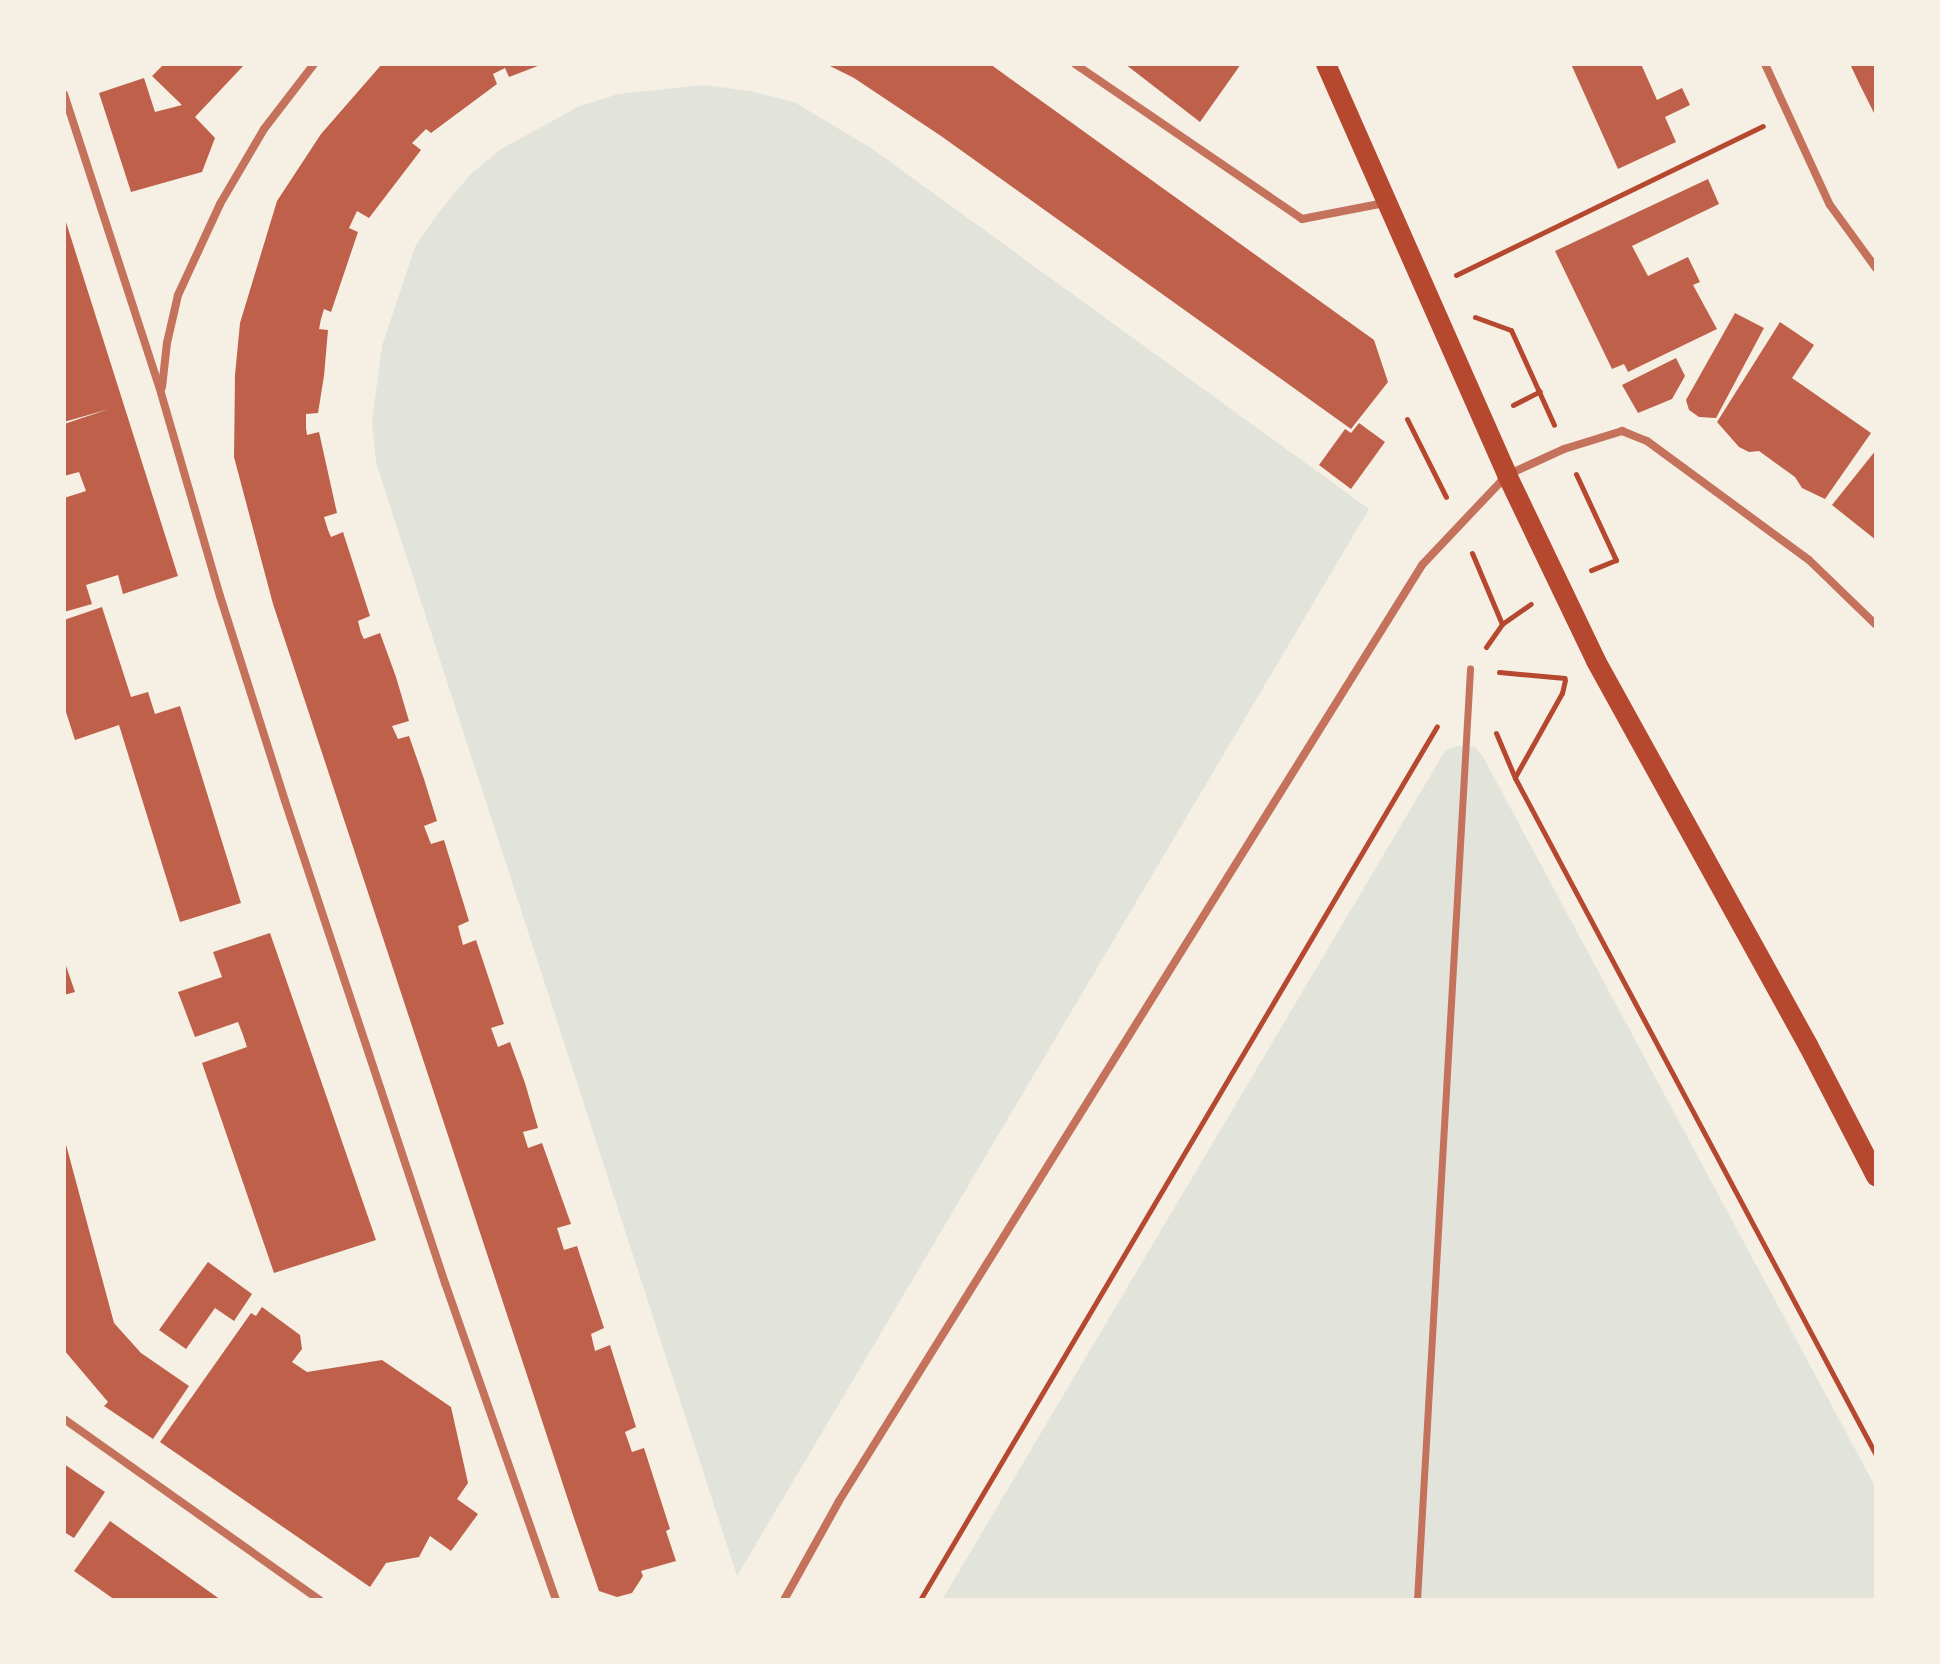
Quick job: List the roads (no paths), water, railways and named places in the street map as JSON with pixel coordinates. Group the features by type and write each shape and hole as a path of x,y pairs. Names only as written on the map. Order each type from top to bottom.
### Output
{"main road":[{"path":"1326,64 1507,475 1596,661 1808,1045 1876,1176"}],"street":[{"path":"161,393 167,343 178,295 201,244 264,129 314,64"},
{"path":"1075,64 1302,219 1385,203"},
{"path":"1765,64 1830,205 1876,268"},
{"path":"64,94 161,393 220,596 285,801 445,1283 556,1600"},
{"path":"784,1600 839,1501 1422,565 1507,475 1564,449 1622,431 1647,441 1809,560 1876,625"},
{"path":"1417,1600 1470,669"},
{"path":"64,1419 320,1600"}]}
